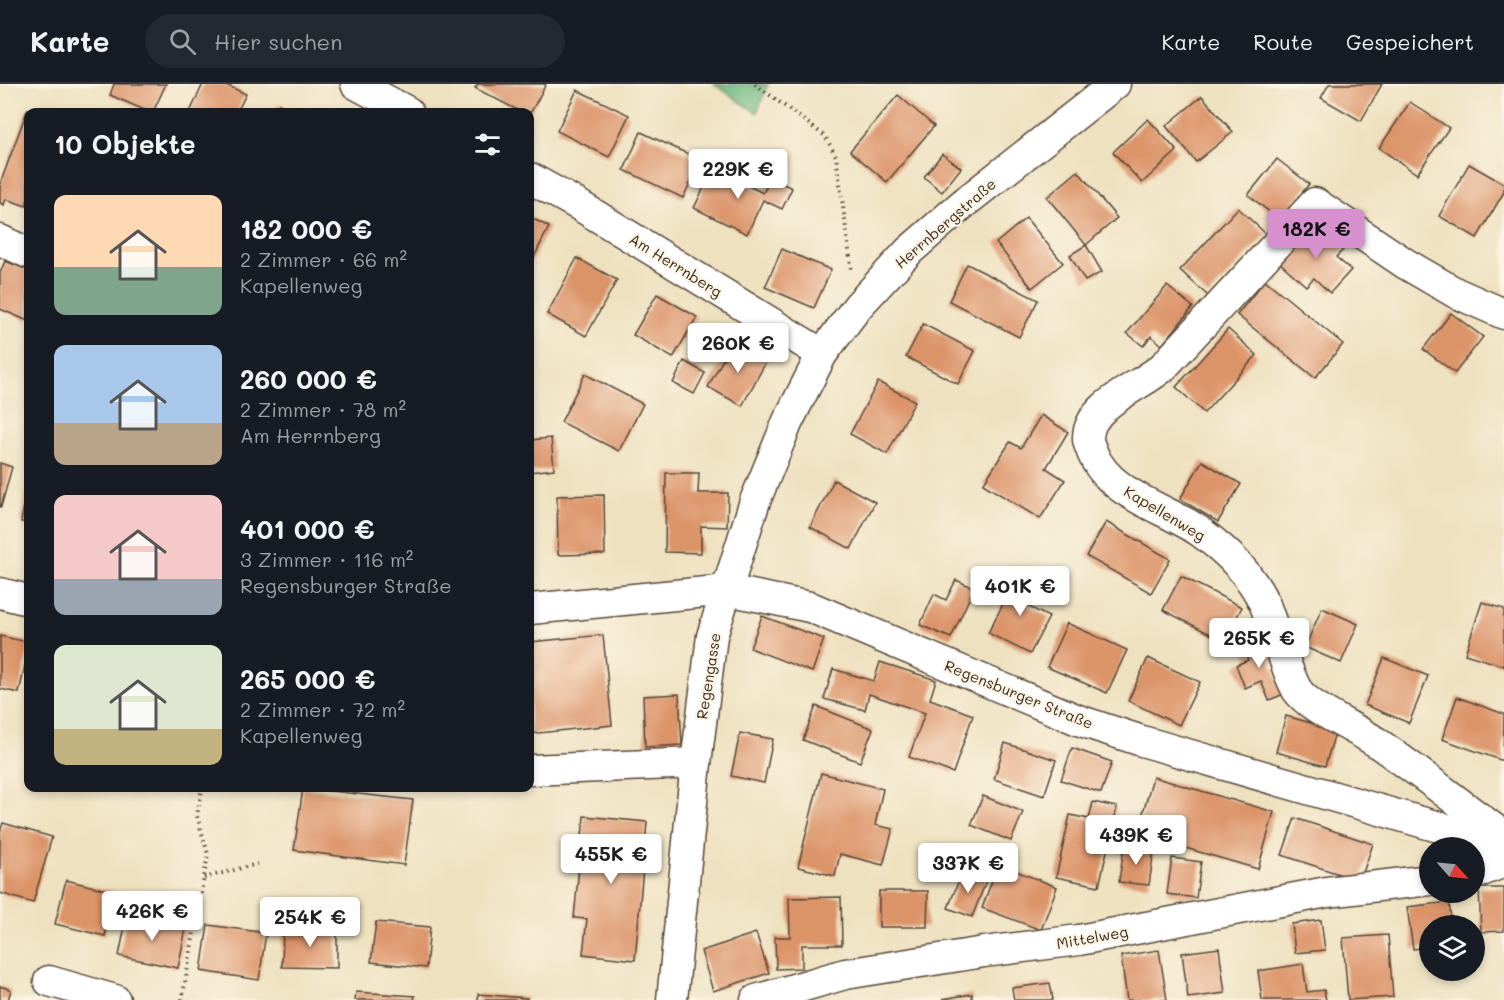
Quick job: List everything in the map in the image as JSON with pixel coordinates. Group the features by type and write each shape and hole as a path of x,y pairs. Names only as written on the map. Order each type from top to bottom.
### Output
{"street":[{"path":"356,84 401,108"},
{"name":"Herrnbergstraße","path":"727,590 764,474 788,421 822,354 858,306 909,251 964,203 1115,84"},
{"name":"Am Herrnberg","path":"534,180 577,204 822,354"},
{"name":"Kapellenweg","path":"1504,314 1446,287 1406,264 1315,203 1163,367 1103,407 1091,423 1088,440 1095,458 1110,479 1201,533 1224,551 1248,577 1264,604 1289,671 1303,696 1375,741 1504,836"},
{"path":"0,240 24,251"},
{"name":"Regensburger Straße","path":"534,609 727,590 810,607 1078,720 1142,741 1504,846"},
{"name":"Regengasse","path":"672,1000 696,762 712,636 727,590"},
{"path":"0,593 24,599"},
{"path":"534,770 696,762"},
{"path":"1485,870 1504,862"},
{"name":"Mittelweg","path":"756,1000 845,974 1079,940 1327,892 1419,881"},
{"path":"49,981 115,1000"}],"path":[{"path":"755,84 825,136 836,156 858,306"},
{"path":"182,1000 208,854 197,816 201,792"},
{"path":"204,878 257,864"}],"green space":[{"path":"714,84 768,84 757,113"}],"building":[{"path":"114,84 166,84 155,108 140,108 110,95"},
{"path":"203,84 224,84 246,94 239,108 192,108"},
{"path":"478,84 546,84 533,108 513,108 475,88"},
{"path":"1329,84 1382,84 1361,121 1321,98"},
{"path":"577,90 629,115 609,157 557,131"},
{"path":"898,95 934,126 887,182 850,151"},
{"path":"1202,96 1233,132 1196,162 1166,126"},
{"path":"1410,102 1449,128 1417,174 1379,148"},
{"path":"24,119 24,205 6,199 4,205 0,203 0,184"},
{"path":"1148,119 1177,151 1142,183 1113,152"},
{"path":"641,132 701,160 683,198 624,170"},
{"path":"942,154 961,168 942,192 924,177"},
{"path":"1277,159 1309,184 1280,220 1248,195"},
{"path":"1469,164 1504,184 1504,192 1477,238 1439,216"},
{"path":"713,169 763,193 771,178 792,188 782,209 763,200 747,234 694,208"},
{"path":"1078,171 1117,218 1086,245 1047,197"},
{"path":"1238,208 1266,234 1208,296 1180,270"},
{"path":"1026,218 1063,263 1032,288 996,243"},
{"path":"534,219 549,227 534,257"},
{"path":"1314,223 1343,250 1336,257 1351,270 1330,293 1314,278 1306,286 1279,262"},
{"path":"1086,245 1102,272 1085,281 1070,255"},
{"path":"782,249 831,270 814,308 765,287"},
{"path":"577,258 617,280 586,336 547,314"},
{"path":"5,261 24,268 24,319 0,309 0,273"},
{"path":"967,264 1038,300 1019,337 949,301"},
{"path":"1265,280 1343,344 1315,378 1237,315"},
{"path":"1167,286 1193,307 1162,345 1151,336 1143,346 1127,333"},
{"path":"657,294 697,317 673,358 633,335"},
{"path":"1451,313 1483,337 1455,373 1423,349"},
{"path":"923,324 975,351 958,384 906,357"},
{"path":"1228,329 1257,355 1204,413 1176,387"},
{"path":"733,341 767,360 742,406 708,387"},
{"path":"684,361 705,373 694,394 673,383"},
{"path":"585,374 643,404 619,451 561,422"},
{"path":"878,382 915,401 887,454 850,434"},
{"path":"1041,415 1068,432 1046,468 1065,480 1040,519 983,484 1010,442 1021,448"},
{"path":"551,438 554,469 534,472 534,440"},
{"path":"1202,461 1241,484 1218,522 1180,499"},
{"path":"0,463 12,467 1,507 0,507"},
{"path":"666,473 699,473 698,493 728,493 727,527 701,526 701,553 665,552"},
{"path":"834,480 875,502 851,549 810,527"},
{"path":"604,495 605,554 558,555 557,496"},
{"path":"24,506 24,522 21,522"},
{"path":"1106,522 1170,559 1151,593 1086,556"},
{"path":"1018,575 1039,586 1029,607 1049,617 1030,654 988,633"},
{"path":"1181,576 1242,607 1224,641 1163,610"},
{"path":"956,580 974,588 951,638 920,625 934,594 946,600"},
{"path":"1482,602 1504,609 1504,666 1465,654"},
{"path":"1322,608 1358,624 1341,663 1305,647"},
{"path":"762,616 824,639 812,672 750,648"},
{"path":"1067,623 1127,650 1107,693 1047,667"},
{"path":"603,635 612,725 534,734 534,642"},
{"path":"0,636 24,641 24,670 19,693 0,689"},
{"path":"1261,637 1284,694 1269,700 1261,681 1245,688 1236,665 1248,660 1242,645"},
{"path":"1148,658 1200,682 1179,725 1128,701"},
{"path":"1384,658 1428,676 1409,723 1365,705"},
{"path":"880,662 936,680 930,699 973,715 953,773 909,757 925,713 869,694 865,710 824,699 833,669 874,681"},
{"path":"679,694 682,745 645,747 643,696"},
{"path":"1457,697 1504,714 1503,761 1442,739"},
{"path":"816,706 873,729 860,762 803,740"},
{"path":"1286,716 1336,730 1325,766 1276,752"},
{"path":"740,733 773,739 764,783 731,776"},
{"path":"1005,743 1056,760 1044,796 994,779"},
{"path":"1072,748 1112,762 1101,793 1061,780"},
{"path":"821,773 883,789 875,825 893,829 883,865 840,854 835,876 798,867"},
{"path":"1153,777 1274,812 1258,869 1137,834"},
{"path":"302,792 340,792 413,800 404,865 294,850"},
{"path":"983,796 1023,812 1011,841 971,825"},
{"path":"1093,802 1117,807 1099,886 1056,877 1070,815 1089,819"},
{"path":"584,816 647,822 635,960 583,954 587,919 574,918"},
{"path":"1295,818 1373,844 1360,881 1282,855"},
{"path":"3,823 52,837 33,903 0,893 0,832"},
{"path":"1124,846 1154,850 1149,885 1119,882"},
{"path":"1172,858 1201,862 1196,898 1167,894"},
{"path":"998,864 1057,887 1041,930 982,908"},
{"path":"963,870 987,879 972,917 948,908"},
{"path":"66,880 115,892 105,936 55,924"},
{"path":"1485,888 1504,888 1504,931 1485,932 1485,915 1480,915 1480,903 1485,903"},
{"path":"879,891 928,891 927,927 879,927"},
{"path":"841,897 842,945 802,945 802,968 776,969 775,937 790,937 789,898"},
{"path":"1449,903 1451,915 1419,915 1419,948 1413,949 1407,907"},
{"path":"127,916 186,928 178,968 119,956"},
{"path":"1321,920 1325,950 1295,953 1292,924"},
{"path":"376,922 430,927 426,968 371,962"},
{"path":"208,925 266,933 259,980 201,971"},
{"path":"283,927 337,929 337,968 282,967"},
{"path":"756,933 769,973 713,991 701,951"},
{"path":"1388,935 1393,997 1348,1000 1343,938"},
{"path":"1219,948 1225,993 1188,998 1182,953"},
{"path":"1159,950 1167,1000 1127,1000 1121,956"},
{"path":"1303,964 1307,992 1324,990 1326,1000 1262,1000 1258,971"},
{"path":"1050,983 1053,1000 1014,1000 1012,988"},
{"path":"0,986 11,990 8,1000 0,1000"},
{"path":"356,992 415,996 414,1000 355,1000"},
{"path":"478,994 527,998 527,1000 478,1000"},
{"path":"972,994 972,1000 943,1000 943,999"}]}
